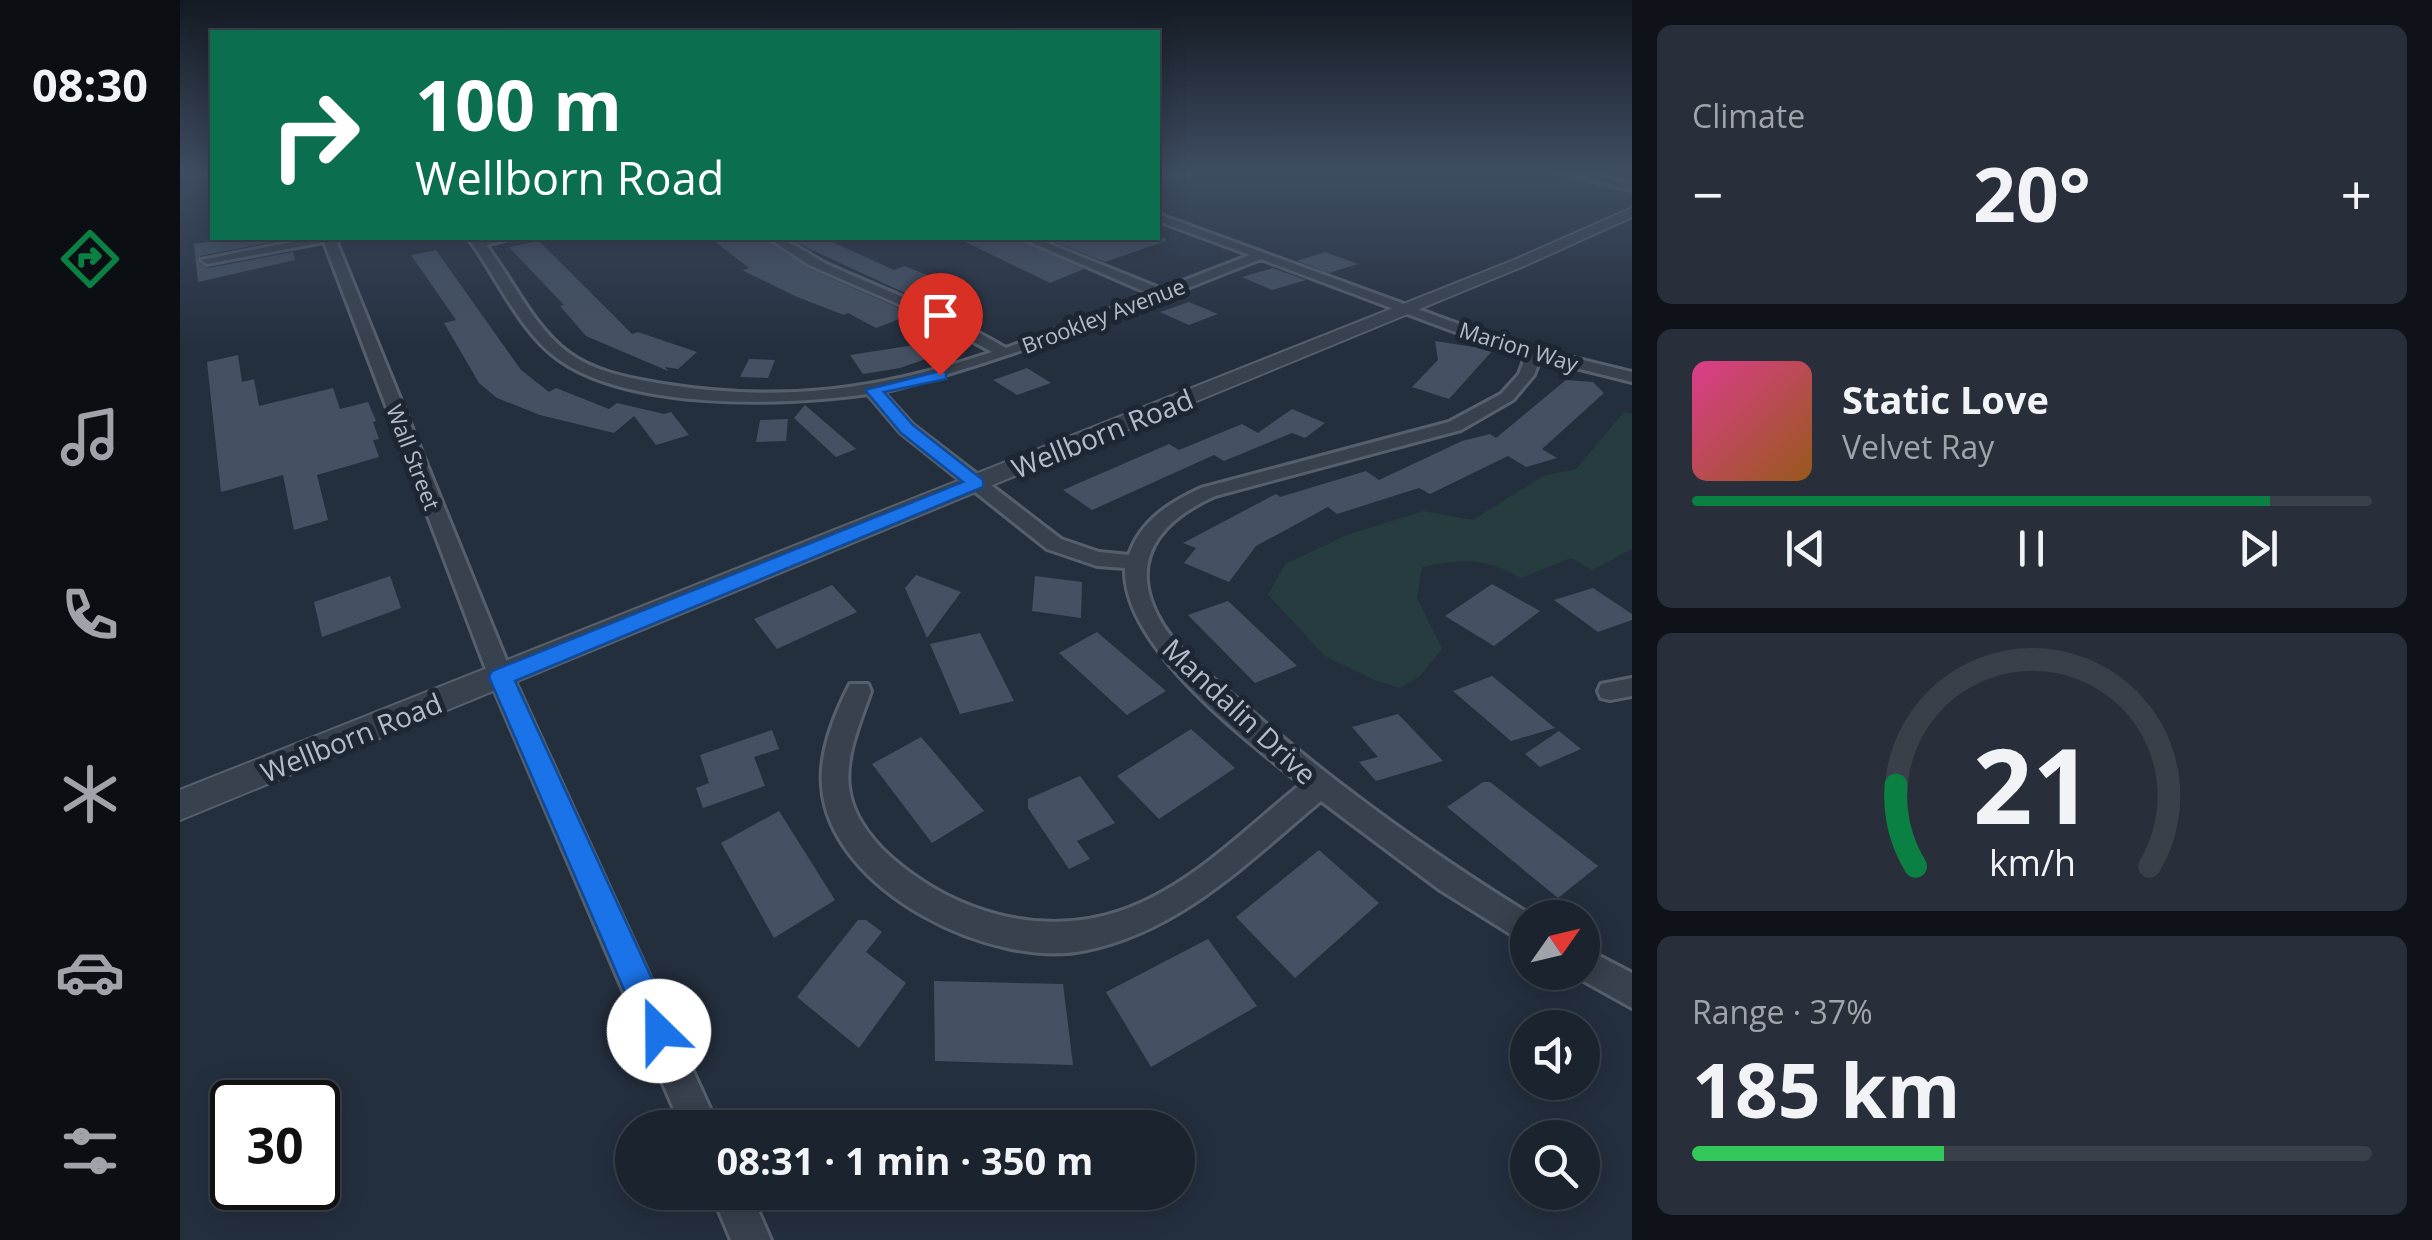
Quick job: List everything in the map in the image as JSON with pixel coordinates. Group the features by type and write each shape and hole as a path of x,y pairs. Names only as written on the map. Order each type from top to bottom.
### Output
{"street":[{"name":"Marion Way","path":"1188,229 1534,354 1632,377"},
{"name":"Wellborn Road","path":"180,805 1407,309 1593,229"},
{"path":"206,260 317,240"},
{"name":"Wall Street","path":"329,240 501,677 694,1110"},
{"name":"Brookley Avenue","path":"476,240 491,266 556,350 598,373 714,399 794,399 873,390 940,375 1261,255"},
{"path":"776,240 794,254 928,312 1004,353"},
{"path":"1031,240 1160,293"},
{"path":"873,390 907,429 1054,544 1097,560 1136,562 1152,526 1184,502 1208,492 1456,426 1507,397 1526,375 1534,354"},
{"name":"Mandalin Drive","path":"1136,562 1139,599 1166,646 1319,786 1423,864 1510,919"},
{"path":"859,690 838,754 836,798 857,843 893,882 949,912 1004,932 1062,938 1117,928 1166,907 1319,786"},
{"path":"1600,973 1632,991"},
{"path":"738,1210 751,1240"}],"green space":[{"path":"1624,412 1632,414 1632,549 1592,570 1571,558 1521,578 1495,566 1473,562 1422,567 1417,598 1442,649 1419,677 1400,688 1325,656 1268,595 1285,564 1347,535 1423,511 1473,520 1543,476 1576,469"}],"building":[{"path":"1166,238 1166,241 1105,262 1049,240"},
{"path":"283,240 200,256 199,263 208,268 293,252 295,260 198,282 194,244"},
{"path":"713,240 769,240 808,268 912,314 876,328 742,270 749,268"},
{"path":"790,240 828,240 894,270 904,266 972,292 933,306"},
{"path":"961,240 1022,240 1084,269 1050,283"},
{"path":"539,241 632,334 638,332 697,352 678,369 665,367 668,371 586,336 560,306 564,305 509,247"},
{"path":"436,250 521,370 549,392 556,388 609,409 617,403 664,414 671,412 689,435 656,445 634,416 614,433 540,415 497,398 479,383 444,323 456,320 411,255"},
{"path":"1325,252 1358,264 1329,273 1297,261"},
{"path":"1273,268 1306,280 1272,290 1242,277"},
{"path":"1189,302 1218,314 1189,325 1160,312"},
{"path":"953,339 955,349 900,368 863,374 850,355"},
{"path":"1435,341 1493,350 1449,399 1412,387 1438,360"},
{"path":"238,355 242,382 254,379 259,406 333,388 340,409 368,402 376,421 373,422 379,439 373,440 379,457 317,475 328,520 294,530 283,475 221,492 207,362"},
{"path":"749,359 775,360 768,378 740,377"},
{"path":"1027,368 1051,383 1017,395 993,380"},
{"path":"1566,380 1593,382 1604,393 1542,449 1557,458 1526,467 1508,456 1430,494 1419,488 1337,514 1328,507 1256,546 1229,582 1184,563 1196,548 1183,543 1276,494 1280,497 1366,471 1379,480 1462,441 1490,434 1496,438"},
{"path":"805,405 856,449 836,457 794,418"},
{"path":"1292,409 1325,423 1305,438 1292,433 1224,461 1214,455 1092,510 1063,490 1169,444 1179,450 1242,424 1258,433"},
{"path":"788,419 786,441 756,442 760,420"},
{"path":"916,575 961,592 927,638 905,588"},
{"path":"390,576 401,608 322,637 314,602"},
{"path":"1035,576 1082,582 1081,618 1032,611"},
{"path":"1492,584 1540,611 1494,646 1445,616"},
{"path":"832,585 857,612 777,649 754,619"},
{"path":"1593,588 1632,614 1632,620 1598,632 1554,600"},
{"path":"1228,601 1297,666 1255,683 1188,615"},
{"path":"1097,632 1166,691 1127,715 1059,653"},
{"path":"980,633 1014,701 960,714 930,644"},
{"path":"1492,676 1555,728 1511,741 1453,691"},
{"path":"1398,714 1443,761 1376,781 1359,762 1378,757 1352,727"},
{"path":"1191,729 1235,768 1159,819 1117,776"},
{"path":"772,730 779,749 754,757 765,786 703,808 696,788 709,783 700,755"},
{"path":"1559,731 1581,749 1540,767 1525,754"},
{"path":"921,737 984,811 932,843 872,764"},
{"path":"1080,776 1115,823 1077,841 1090,859 1069,869 1028,808 1028,799"},
{"path":"1483,782 1490,782 1598,866 1558,898 1447,807"},
{"path":"779,811 835,900 774,938 721,843"},
{"path":"1319,850 1379,903 1295,978 1236,917"},
{"path":"858,920 866,920 882,932 866,952 906,983 859,1048 797,997"},
{"path":"1208,939 1257,1006 1151,1067 1106,992"},
{"path":"934,981 1063,984 1073,1065 935,1061"}],"route":[{"path":"659,1031 501,677 976,484 907,429 873,390 940,375"}]}
